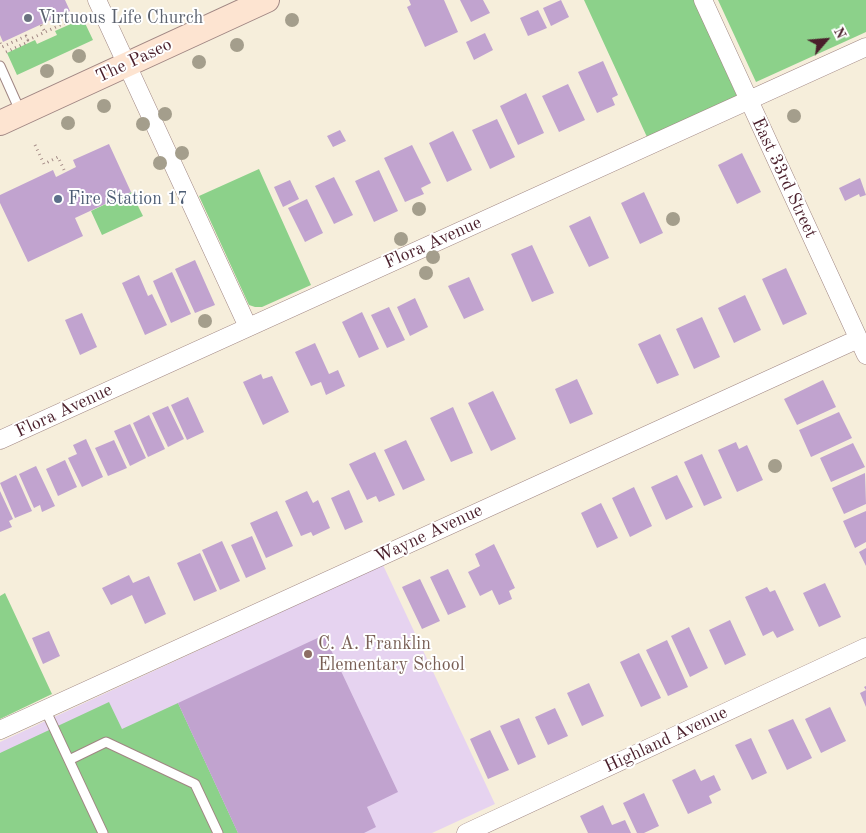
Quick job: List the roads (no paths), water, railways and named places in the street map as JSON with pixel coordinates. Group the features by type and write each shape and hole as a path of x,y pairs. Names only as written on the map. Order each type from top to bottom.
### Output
{"main road":[{"name":"The Paseo","path":"0,123 267,0"}],"street":[{"path":"97,0 248,327"},
{"name":"East 33rd Street","path":"703,0 863,348"},
{"name":"Flora Avenue","path":"0,440 866,47"},
{"name":"Wayne Avenue","path":"0,730 863,348"},
{"name":"Highland Avenue","path":"466,833 866,647"}],"lane":[{"path":"0,66 21,113"},
{"path":"45,709 103,833"},
{"path":"69,760 106,742 195,784 218,833"}],"place":[{"name":"Virtuous Life Church","path":"28,18"},
{"name":"Fire Station 17","path":"58,199"},
{"name":"C. A. Franklin Elementary School","path":"308,654"}]}
